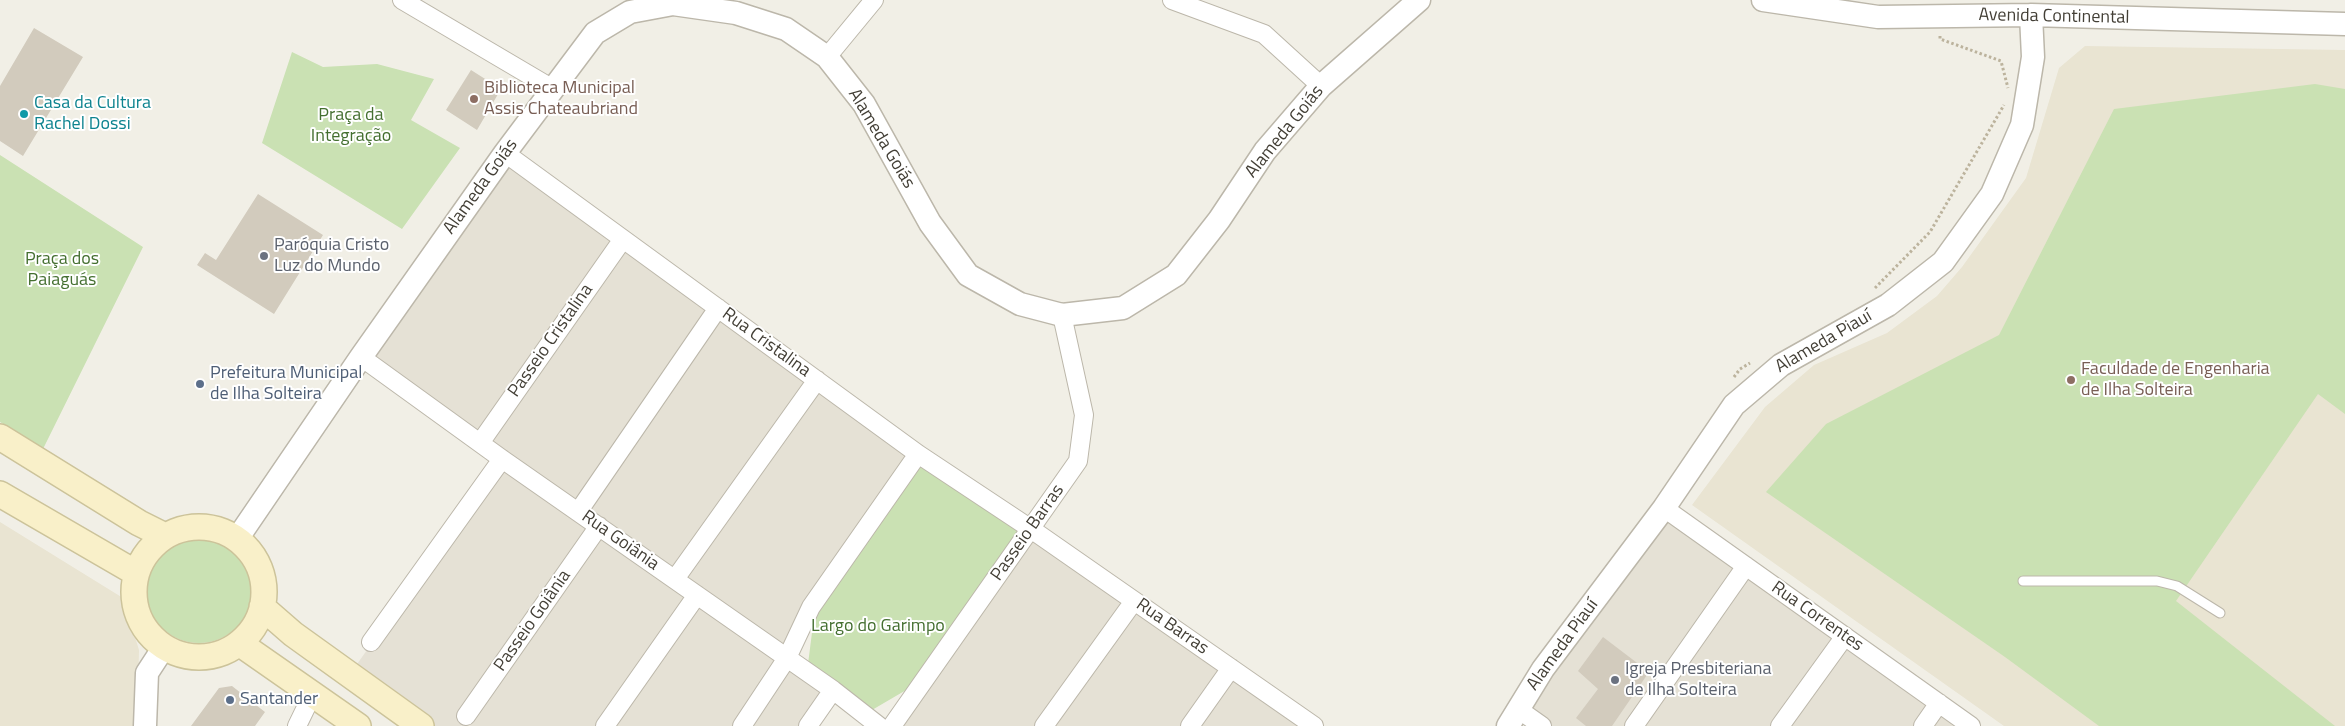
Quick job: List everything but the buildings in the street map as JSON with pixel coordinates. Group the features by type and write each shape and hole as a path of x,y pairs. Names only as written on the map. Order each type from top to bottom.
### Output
{"main road":[{"path":"0,437 140,523 165,536"},
{"path":"0,494 136,573"},
{"path":"201,527 220,530 237,539 250,553 259,569 264,588 262,607 254,627 239,643 222,653 202,657 182,655 164,647 148,633 138,614 134,594 136,573 143,558 165,536 183,528 201,527"},
{"path":"262,607 293,634 421,726"},
{"path":"239,643 358,726"}],"street":[{"path":"402,0 553,89"},
{"path":"827,57 874,0"},
{"path":"1172,0 1264,34 1321,86"},
{"name":"Alameda Goiás","path":"237,539 361,357 505,153 595,33 630,12 673,4 736,13 786,29 827,57 864,104 930,223 968,275 1020,304 1062,315 1123,308 1176,276 1219,220 1265,151 1321,86 1419,0"},
{"name":"Avenida Continental","path":"1763,0 1878,17 2032,15 2345,24"},
{"name":"Alameda Piauí","path":"1513,717 1543,669 1664,508 1734,406 1782,365 1888,305 1943,262 1992,194 2022,125 2033,57 2032,15"},
{"name":"Rua Cristalina","path":"505,153 918,454 1031,529"},
{"name":"Passeio Cristalina","path":"480,443 623,239"},
{"path":"578,512 718,308"},
{"name":"Passeio Barras","path":"892,726 1078,461 1084,415 1062,315"},
{"name":"Rua Goiânia","path":"361,357 480,443 833,690 871,723"},
{"path":"674,579 817,380"},
{"path":"742,726 787,658 811,608 918,454"},
{"path":"371,642 502,458"},
{"name":"Rua Correntes","path":"1664,508 1971,726"},
{"name":"Passeio Goiânia","path":"466,716 599,526"},
{"name":"Rua Barras","path":"1031,529 1314,726"},
{"path":"1634,726 1746,566"},
{"path":"605,726 697,595"},
{"path":"1044,726 1134,601"},
{"path":"1780,726 1845,636"},
{"path":"145,726 147,673 164,647"},
{"path":"1190,726 1231,668"},
{"path":"808,726 833,690"},
{"path":"297,726 313,694"},
{"path":"1923,726 1939,703"},
{"path":"1513,717 1542,726"}],"lane":[{"path":"2023,581 2157,581 2177,586 2220,613"}],"path":[{"path":"1940,16 1940,39 2002,61 2010,96"},
{"path":"1870,293 1930,232 2004,105"},
{"path":"1729,384 1740,369 1757,360"}],"shaded area":[{"name":"Faculdade de Engenharia de Ilha Solteira","path":"2085,46 2345,50 2345,726 2004,726 1692,505 1765,407 1814,365 1887,333 1937,296 1962,267 2026,178 2059,68"},
{"path":"505,154 916,454 785,655 365,357"},
{"path":"501,461 832,690 807,726 423,726 350,674"},
{"path":"1665,513 1966,726 1544,726 1520,709"},
{"path":"0,522 123,598 139,650 137,726 0,726"},
{"path":"1031,531 1311,726 896,726"}],"green space":[{"name":"Praça da Integração","path":"292,52 323,67 377,64 434,79 411,120 460,148 402,229 262,143"},
{"name":"Faculdade de Engenharia de Ilha Solteira","path":"2315,84 2345,89 2345,414 2318,394 2176,601 2335,726 2099,726 2005,657 1766,492 1826,424 1999,335 2114,109"},
{"name":"Praça dos Paiaguás","path":"0,155 143,247 43,449 0,422"},
{"name":"Largo do Garimpo","path":"920,462 1019,532 913,686 872,710 808,664 815,609"},
{"path":"199,537 219,541 236,553 248,570 252,590 248,610 236,627 219,639 199,643 179,639 162,627 150,610 146,590 150,570 162,553 179,541"}],"place":[{"name":"Biblioteca Municipal Assis Chateaubriand","path":"474,99"},
{"name":"Casa da Cultura Rachel Dossi","path":"24,114"},
{"name":"Paróquia Cristo Luz do Mundo","path":"264,256"},
{"name":"Faculdade de Engenharia de Ilha Solteira","path":"2071,380"},
{"name":"Prefeitura Municipal de Ilha Solteira","path":"200,384"},
{"name":"Igreja Presbiteriana de Ilha Solteira","path":"1615,680"},
{"name":"Santander","path":"230,700"}]}
